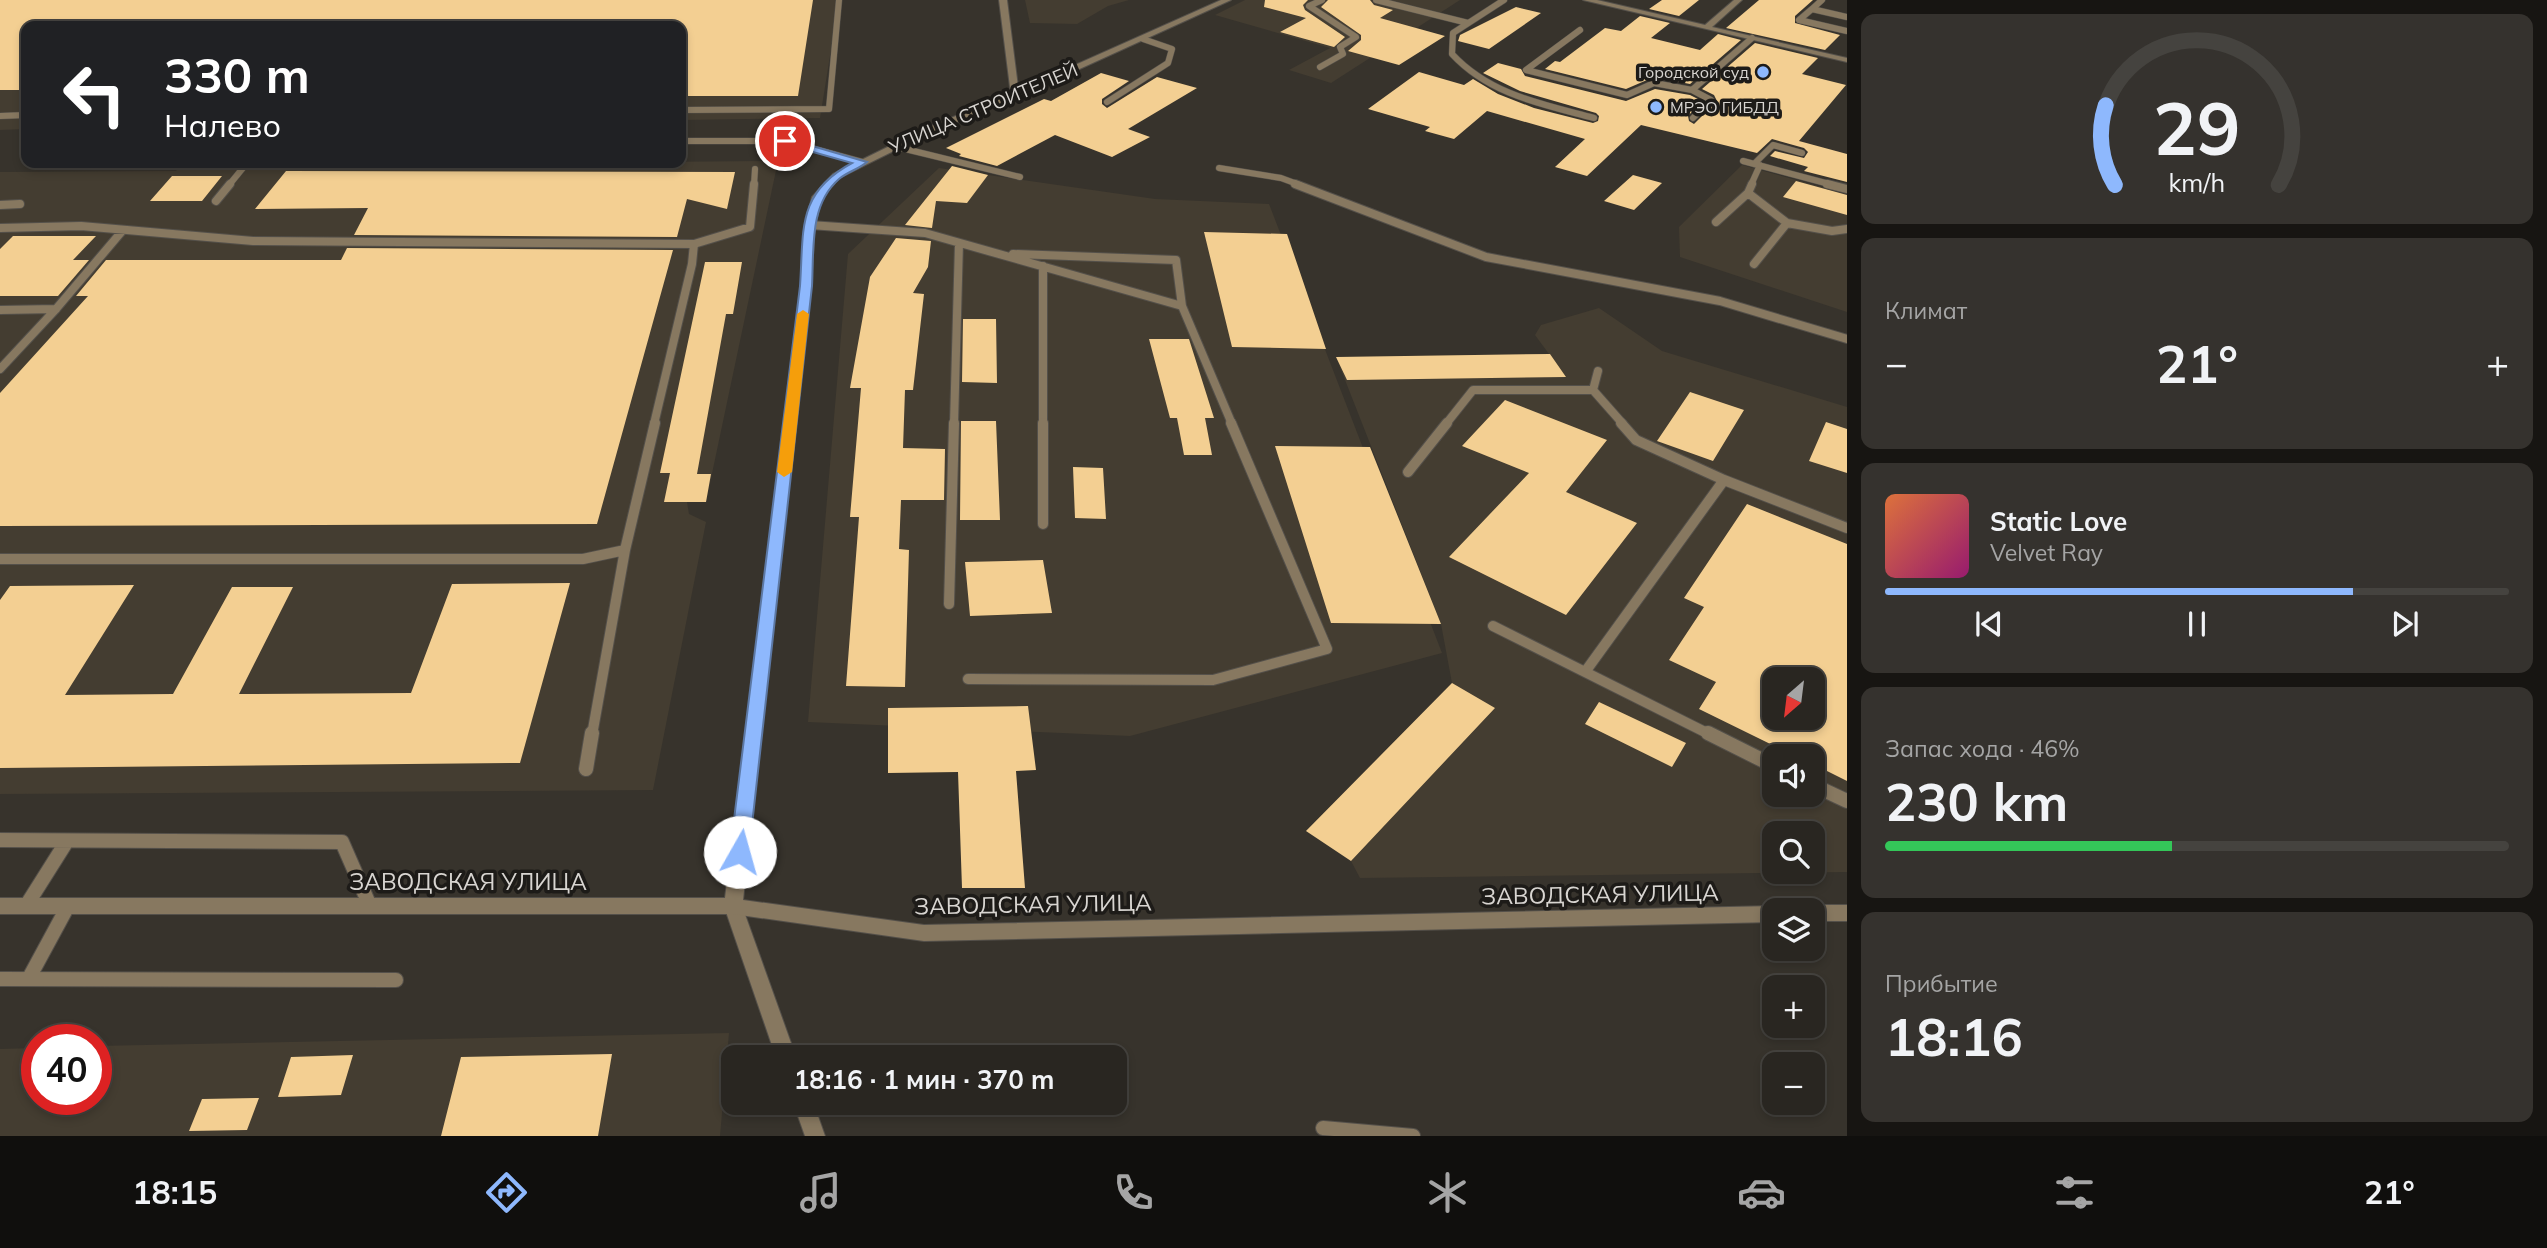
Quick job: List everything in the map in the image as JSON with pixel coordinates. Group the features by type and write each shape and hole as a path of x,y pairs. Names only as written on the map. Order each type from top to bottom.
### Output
{"street":[{"path":"1003,0 1015,95"},
{"name":"УЛИЦА СТРОИТЕЛЕЙ","path":"782,1045 733,906 806,286 810,225 817,197 836,176 893,146 1015,95 1227,0"},
{"path":"1587,0 1847,60"},
{"path":"1706,28 1738,0"},
{"name":"ЗАВОДСКАЯ УЛИЦА","path":"0,906 733,906 924,933 1762,914"},
{"path":"1825,913 1847,912"},
{"path":"808,1115 815,1136"}],"lane":[{"path":"686,110 830,108 839,0"},
{"path":"1320,67 1343,54 1340,47 1356,37 1309,6 1322,0"},
{"path":"1376,0 1468,23"},
{"path":"1504,0 1453,33 1450,42 1452,54 1462,67 1506,94 1594,118"},
{"path":"1822,0 1799,20 1847,31"},
{"path":"1812,9 1847,17"},
{"path":"1580,30 1525,70 1627,95 1654,83 1692,90 1711,100 1693,118"},
{"path":"1692,90 1752,38"},
{"path":"1107,102 1168,63 1172,49 1143,39"},
{"path":"0,116 21,115"},
{"path":"686,141 785,141 862,162"},
{"path":"1716,222 1748,193 1757,165 1773,145 1802,153"},
{"path":"893,146 1020,177"},
{"path":"1743,161 1847,189"},
{"path":"216,201 243,168"},
{"path":"1219,168 1281,178 1486,257 1720,301 1847,339"},
{"path":"0,228 81,226 253,241 694,244 750,227 755,169"},
{"path":"1748,193 1787,223 1832,230 1847,229"},
{"path":"0,205 20,204"},
{"path":"1754,264 1787,223"},
{"path":"810,225 925,233 1182,306"},
{"path":"0,369 56,309 123,230"},
{"path":"949,604 959,243"},
{"path":"586,769 625,550 692,264 694,244"},
{"path":"968,679 1213,680 1327,649 1182,306 1176,260 996,253"},
{"path":"1043,266 1043,524"},
{"path":"0,310 56,309"},
{"path":"1593,390 1598,371"},
{"path":"1408,472 1473,390 1593,390 1636,440 1724,480 1847,528"},
{"path":"1585,672 1724,480"},
{"path":"0,559 583,559 625,550"},
{"path":"1493,626 1762,760"},
{"path":"1825,791 1847,801"},
{"path":"0,840 342,842 370,906"},
{"path":"26,906 67,841"},
{"path":"29,978 68,906"},
{"path":"0,979 396,980"},
{"path":"1324,1128 1413,1136"}],"shaded area":[{"path":"0,0 839,0 820,118 686,120 686,21 21,21 21,129 0,130"},
{"path":"1025,0 1129,0 1108,6 1077,24 1030,23"},
{"path":"1245,0 1460,0 1331,83 1289,70 1330,48 1215,15"},
{"path":"778,161 706,502 687,502 689,514 706,522 653,790 0,794 0,172 176,171 178,168 686,168 686,162"},
{"path":"1742,165 1847,194 1847,312 1680,257 1679,227"},
{"path":"939,168 1155,199 1269,204 1442,653 1130,736 808,722 848,254"},
{"path":"1599,308 1662,351 1847,407 1847,872 1825,872 1825,821 1762,821 1762,873 1360,878 1351,861 1306,831 1452,683 1441,624 1336,357 1549,354 1535,335 1541,325"},
{"path":"729,1033 728,1045 721,1045 720,1136 0,1136 0,1049 21,1048 21,1115 112,1115 112,1046"}],"building":[{"path":"0,0 813,0 798,96 686,96 686,21 21,21 21,90 0,90"},
{"path":"1265,0 1308,0 1303,5 1305,10 1345,37 1334,47 1280,32 1306,18 1264,7"},
{"path":"1328,0 1370,0 1374,5 1393,10 1380,18 1445,36 1399,65 1348,51 1361,40 1361,35 1321,7"},
{"path":"1662,0 1699,0 1679,16 1649,9"},
{"path":"1759,0 1813,0 1795,16 1795,23 1840,35 1825,50 1726,28"},
{"path":"1516,7 1541,13 1489,49 1458,41 1460,35"},
{"path":"1640,16 1670,23 1651,38 1700,50 1718,34 1741,40 1690,84 1654,77 1626,89 1545,69 1555,61 1560,62 1605,28 1621,31"},
{"path":"1755,43 1818,58 1802,74 1846,85 1799,141 1847,154 1847,182 1804,171 1808,167 1770,156 1775,151 1804,158 1808,152 1804,148 1772,139 1757,153 1641,125 1587,176 1555,167 1585,139 1487,111 1454,139 1425,131 1430,127 1368,109 1419,72 1464,85 1473,79 1498,94 1534,108 1593,123 1598,121 1599,116 1596,113 1520,91 1483,73 1498,63 1521,69 1525,76 1626,101 1655,89 1690,95 1702,101 1688,116 1689,121 1694,124 1717,101 1714,95 1702,89"},
{"path":"1101,73 1129,81 1102,99 1102,104 1107,108 1157,77 1197,88 1128,129 1150,137 1112,157 1055,135 997,166 959,156 961,154 946,148 1044,99 1051,101"},
{"path":"952,166 988,175 967,203 936,201 932,228 905,225"},
{"path":"286,171 735,172 727,209 687,199 677,237 354,235 368,208 255,209"},
{"path":"1633,175 1662,183 1634,210 1604,201"},
{"path":"172,176 222,176 202,201 150,201"},
{"path":"1796,181 1847,195 1847,215 1783,197"},
{"path":"1204,232 1287,234 1326,349 1232,347"},
{"path":"13,236 96,236 73,260 89,260 58,296 0,296 0,249"},
{"path":"896,238 931,241 928,267 913,293 924,294 913,390 905,390 903,448 945,449 944,500 901,500 899,549 909,550 905,687 846,686 859,517 850,517 861,388 850,388 870,277"},
{"path":"347,248 673,250 597,524 0,526 0,393 88,296 76,296 106,260 341,260"},
{"path":"705,262 742,262 733,314 726,314 697,474 711,474 706,502 664,502 670,473 660,473"},
{"path":"963,319 996,319 997,383 962,382"},
{"path":"1149,339 1189,339 1214,418 1205,418 1212,455 1184,455 1177,418 1170,418"},
{"path":"1550,354 1566,377 1347,380 1336,357"},
{"path":"1690,392 1744,410 1713,461 1657,441"},
{"path":"1505,400 1607,440 1566,492 1637,523 1566,615 1449,557 1529,473 1462,446"},
{"path":"961,421 996,421 1000,520 960,520"},
{"path":"1826,422 1847,429 1847,473 1809,461"},
{"path":"1275,446 1370,447 1441,624 1331,623"},
{"path":"1073,467 1103,468 1106,519 1075,518"},
{"path":"1747,504 1847,544 1847,781 1825,770 1825,744 1770,744 1699,709 1716,682 1669,660 1704,607 1684,598"},
{"path":"1043,560 1052,613 970,616 965,562"},
{"path":"570,583 520,763 0,768 0,600 10,586 134,585 65,695 173,694 232,587 293,587 239,694 411,693 452,584"},
{"path":"1452,683 1495,708 1351,861 1306,831"},
{"path":"1599,702 1686,743 1672,767 1585,724"},
{"path":"1028,706 1036,770 1016,771 1025,888 962,888 958,772 888,773 888,708"},
{"path":"612,1054 598,1136 441,1136 461,1057"},
{"path":"353,1055 341,1095 278,1097 291,1057"},
{"path":"259,1098 247,1130 189,1131 202,1099"}],"slow traffic":[{"path":"784,472 803,314"}],"place":[{"name":"Городской суд","path":"1763,72"},
{"name":"МРЭО ГИБДД","path":"1656,107"}],"route":[{"path":"740,852 806,286 810,225 817,197 836,176 862,162 785,141"}]}
